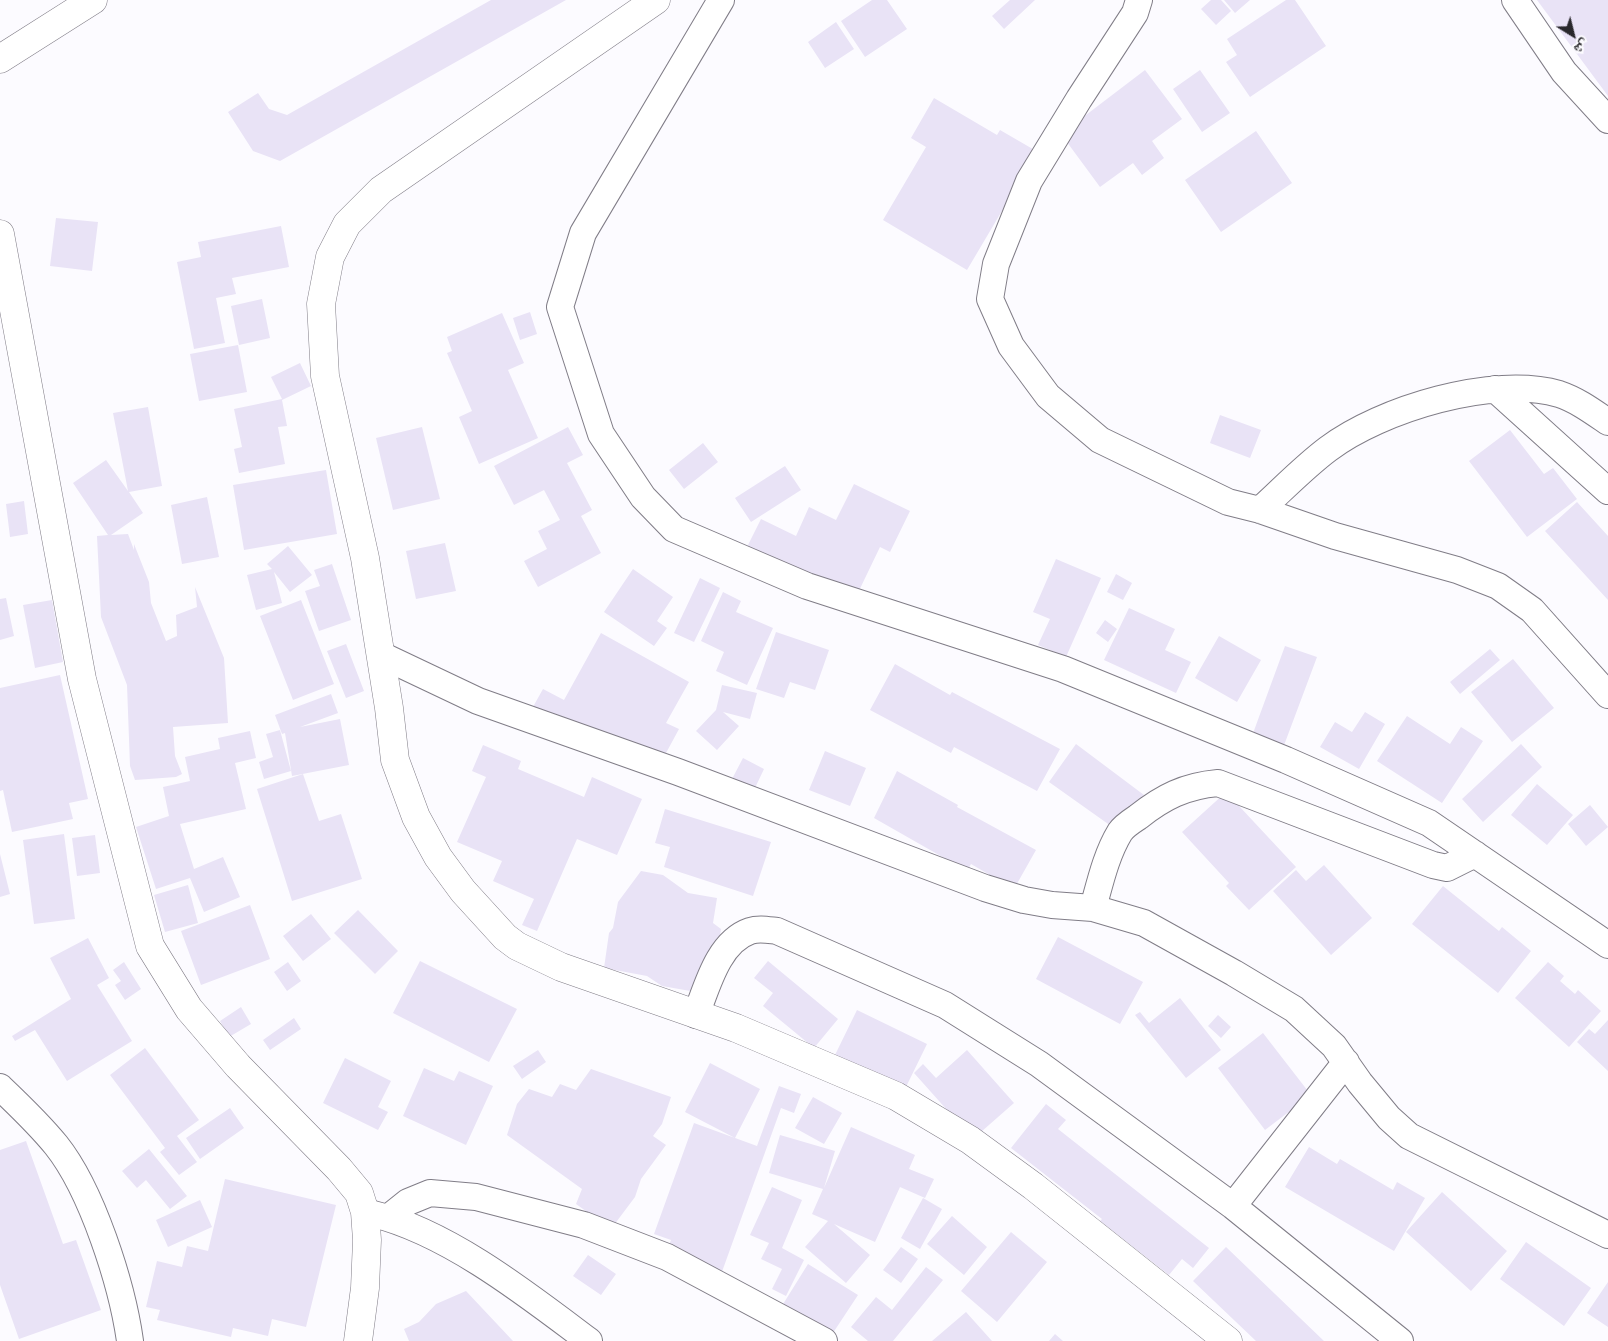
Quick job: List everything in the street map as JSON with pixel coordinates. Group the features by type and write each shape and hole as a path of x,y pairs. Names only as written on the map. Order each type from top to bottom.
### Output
{"street":[{"path":"0,59 93,0"},
{"path":"656,0 381,190 347,224 330,257 321,304 325,376 365,558 395,760 416,817 438,857 463,892 505,936 518,946 568,970 736,1028 879,1088 970,1140 1033,1186 1217,1338"},
{"path":"721,0 583,233 560,307 601,434 643,497 674,529 807,586 1063,669 1286,760 1429,823 1608,945"},
{"path":"1139,0 1135,13 1078,99 1030,181 996,264 990,299 1011,346 1048,396 1100,440 1228,502 1260,510 1335,536 1457,570 1498,586 1532,610 1608,694"},
{"path":"1515,0 1564,72 1608,120"},
{"path":"0,234 82,679 150,946 189,1009 238,1066 339,1169 376,1215 435,1237 524,1292 589,1341"},
{"path":"1260,510 1328,449 1358,430 1406,408 1494,389 1539,391 1559,394 1583,404 1608,422"},
{"path":"1494,389 1608,491"},
{"path":"381,656 478,702 669,769 985,888 1024,900 1052,905 1092,908 1144,923 1294,1009 1334,1046 1389,1118 1409,1136 1608,1235"},
{"path":"1092,908 1108,859 1121,830 1154,804 1178,790 1195,785 1218,783 1433,865 1447,868 1474,854"},
{"path":"696,1015 709,981 730,945 740,936 750,931 777,931 946,1005 1039,1064 1234,1206 1400,1341"},
{"path":"1234,1206 1346,1062"},
{"path":"0,1087 35,1120 58,1147 80,1186 119,1285 130,1341"},
{"path":"358,1341 366,1269 367,1240 376,1215 430,1193 476,1197 584,1225 667,1257 824,1341"}],"building":[{"path":"491,0 566,0 280,161 253,151 228,112 258,93 269,109 287,115"},
{"path":"872,0 887,0 907,29 865,57 841,21"},
{"path":"1010,0 1035,0 1004,29 992,16"},
{"path":"1211,0 1221,0 1231,11 1216,25 1201,9"},
{"path":"1224,0 1250,0 1235,13"},
{"path":"1286,0 1295,0 1326,46 1250,97 1226,62 1237,55 1227,39"},
{"path":"1537,0 1608,0 1608,96"},
{"path":"836,22 854,49 825,68 808,42"},
{"path":"1145,70 1182,119 1152,141 1164,158 1142,175 1133,163 1100,187 1061,134"},
{"path":"1200,70 1230,113 1202,132 1173,89"},
{"path":"934,98 997,135 1000,130 1050,159 1006,204 967,270 883,220 926,147 911,138"},
{"path":"1256,131 1292,183 1221,232 1185,180"},
{"path":"56,218 98,222 92,271 50,266"},
{"path":"281,226 289,267 232,278 236,294 216,298 225,343 194,349 177,262 201,257 198,242"},
{"path":"262,299 270,338 239,345 231,306"},
{"path":"530,312 537,334 520,340 513,318"},
{"path":"502,313 524,363 508,370 538,438 479,464 459,417 472,411 447,353 452,351 447,337"},
{"path":"238,345 247,392 199,401 190,354"},
{"path":"300,363 311,386 282,400 287,426 278,427 285,464 239,473 234,449 242,447 234,409 282,399 271,377"},
{"path":"148,407 162,486 129,492 143,513 111,535 128,534 134,550 134,544 149,582 151,603 166,641 177,636 176,615 197,607 195,587 224,658 228,723 173,727 175,756 182,774 176,777 135,780 130,766 127,685 101,617 97,536 108,535 73,483 106,460 128,491 113,413"},
{"path":"1220,415 1261,430 1250,458 1210,443"},
{"path":"422,427 440,499 393,510 376,438"},
{"path":"568,427 583,455 567,463 592,510 581,516 601,553 538,587 524,561 547,549 538,531 560,520 544,490 514,505 494,466"},
{"path":"1510,430 1544,474 1553,468 1577,499 1527,537 1469,461"},
{"path":"703,443 718,462 684,489 669,470"},
{"path":"785,466 801,490 751,522 735,498"},
{"path":"326,470 337,534 244,550 233,485"},
{"path":"854,484 910,511 890,552 880,547 855,599 747,547 761,519 796,536 809,507 836,520"},
{"path":"207,497 219,557 182,564 171,505"},
{"path":"24,501 28,534 10,537 6,504"},
{"path":"1577,502 1608,536 1608,600 1545,531"},
{"path":"445,543 456,591 416,599 406,551"},
{"path":"288,546 312,575 290,592 274,572 282,603 256,610 247,575 272,569 267,564"},
{"path":"1056,559 1101,578 1066,657 1038,645 1050,619 1033,612"},
{"path":"332,564 351,620 319,631 305,591 320,586 314,570"},
{"path":"633,569 673,597 657,621 667,628 654,646 604,612"},
{"path":"1116,574 1132,583 1123,600 1107,592"},
{"path":"700,578 720,588 694,642 674,633"},
{"path":"723,592 741,601 736,612 773,628 747,685 716,671 724,652 701,641"},
{"path":"6,598 14,636 0,640 0,599"},
{"path":"52,600 63,662 35,668 23,605"},
{"path":"301,600 334,684 293,700 260,616"},
{"path":"1129,608 1175,629 1165,650 1191,662 1176,693 1104,660"},
{"path":"1105,620 1117,629 1108,642 1096,633"},
{"path":"776,632 829,650 815,690 790,682 784,698 756,689"},
{"path":"601,633 689,682 666,723 679,729 659,766 529,714 543,689 564,700"},
{"path":"1219,636 1261,660 1237,702 1195,678"},
{"path":"346,644 364,691 346,698 327,651"},
{"path":"1285,646 1317,657 1283,748 1252,736"},
{"path":"1490,649 1500,660 1460,694 1450,682"},
{"path":"1513,659 1554,708 1512,742 1471,692"},
{"path":"895,664 950,695 952,692 1060,749 1037,791 954,747 951,753 870,710"},
{"path":"60,675 88,799 69,803 73,819 12,832 3,790 0,791 0,688"},
{"path":"722,685 757,693 750,719 723,712 739,726 717,750 696,731 716,710"},
{"path":"331,694 338,713 300,727 340,719 349,765 292,776 285,733 282,734 275,715"},
{"path":"1365,712 1385,724 1359,769 1320,747 1335,722 1352,732"},
{"path":"1407,716 1450,744 1461,727 1483,741 1442,803 1377,761"},
{"path":"280,730 291,771 264,779 259,762 273,757 266,734"},
{"path":"250,731 256,758 235,763 246,809 180,824 194,869 223,857 240,897 204,912 190,878 156,889 136,827 169,816 163,787 190,781 185,757 220,749 218,738"},
{"path":"1076,744 1144,795 1118,831 1049,782"},
{"path":"1521,744 1542,767 1483,822 1462,799"},
{"path":"483,745 521,761 518,769 584,797 592,777 642,799 617,855 577,839 537,931 522,925 534,899 493,881 502,861 457,842 486,777 472,771"},
{"path":"825,751 866,768 850,806 809,790"},
{"path":"743,758 764,769 754,790 732,779"},
{"path":"897,771 958,805 957,807 1036,850 1014,889 971,864 967,871 874,818"},
{"path":"303,774 319,821 341,814 362,879 292,901 257,789"},
{"path":"1537,784 1573,815 1547,845 1511,815"},
{"path":"1226,792 1296,867 1249,910 1226,886 1229,883 1182,832"},
{"path":"1590,805 1608,827 1586,846 1568,824"},
{"path":"665,809 771,842 753,896 664,867 670,847 655,843"},
{"path":"64,834 75,919 34,924 23,840"},
{"path":"95,835 100,873 77,876 72,838"},
{"path":"0,854 10,894 0,897"},
{"path":"1324,865 1372,918 1331,955 1273,891 1296,870 1306,881"},
{"path":"641,871 663,875 688,893 717,898 713,923 721,929 715,966 696,992 662,986 647,976 604,968 609,933 613,928 618,902"},
{"path":"188,885 198,923 165,932 154,895"},
{"path":"1443,886 1499,931 1502,927 1531,951 1498,993 1412,924"},
{"path":"250,905 270,959 201,985 181,931"},
{"path":"358,910 398,951 375,974 334,933"},
{"path":"311,914 331,939 303,961 283,936"},
{"path":"1058,937 1143,982 1120,1024 1036,979"},
{"path":"88,938 109,978 97,985 132,1041 67,1081 35,1030 15,1041 12,1036 71,999 50,958"},
{"path":"420,961 517,1009 489,1062 393,1013"},
{"path":"768,961 838,1019 814,1048 763,1006 773,993 754,978"},
{"path":"124,962 141,989 125,1000 115,985 121,981 113,970"},
{"path":"288,962 301,981 287,991 274,972"},
{"path":"1548,962 1564,976 1560,981 1575,994 1578,990 1601,1011 1569,1047 1515,998"},
{"path":"1180,998 1221,1050 1186,1078 1135,1015 1140,1012 1149,1023"},
{"path":"241,1007 251,1024 229,1037 220,1021"},
{"path":"857,1010 927,1044 905,1089 835,1055"},
{"path":"1218,1015 1231,1027 1221,1038 1208,1026"},
{"path":"294,1018 301,1029 270,1050 263,1040"},
{"path":"1608,1020 1608,1071 1577,1042 1589,1029 1595,1034"},
{"path":"1263,1033 1311,1095 1265,1130 1218,1068"},
{"path":"145,1048 199,1120 177,1136 197,1162 179,1175 160,1152 165,1148 110,1075"},
{"path":"538,1050 546,1062 522,1079 513,1066"},
{"path":"967,1050 1014,1103 973,1139 914,1073 923,1064 936,1078"},
{"path":"345,1058 391,1081 378,1107 388,1112 378,1130 323,1103"},
{"path":"710,1063 760,1089 735,1138 685,1112"},
{"path":"424,1068 454,1081 459,1071 493,1086 466,1145 403,1116"},
{"path":"591,1069 671,1097 662,1124 653,1136 666,1145 641,1179 635,1197 611,1229 576,1204 582,1189 507,1135 517,1104 529,1089 552,1097 560,1084 576,1090"},
{"path":"779,1086 801,1094 794,1113 781,1108 719,1280 665,1256 671,1240 654,1234 694,1123 757,1146"},
{"path":"813,1097 842,1113 824,1144 795,1128"},
{"path":"1046,1104 1066,1120 1058,1129 1209,1248 1193,1268 1182,1259 1169,1275 1100,1221 1102,1219 1011,1148"},
{"path":"230,1108 244,1128 200,1159 186,1138"},
{"path":"851,1127 915,1155 909,1169 934,1179 925,1198 900,1187 875,1242 834,1224 870,1255 846,1283 805,1247 828,1221 812,1214 823,1189 769,1173 780,1135 835,1151 824,1188"},
{"path":"26,1141 63,1244 76,1240 101,1310 19,1339 0,1285 0,1150"},
{"path":"1309,1147 1337,1164 1340,1159 1393,1190 1397,1182 1425,1198 1394,1251 1285,1187"},
{"path":"149,1149 187,1196 170,1209 146,1180 137,1188 122,1171"},
{"path":"225,1179 336,1205 306,1327 272,1319 268,1336 233,1328 231,1337 157,1320 160,1310 146,1307 157,1261 182,1267 187,1246 208,1251"},
{"path":"772,1187 802,1200 782,1248 804,1260 786,1296 772,1289 782,1269 761,1259 769,1243 750,1235"},
{"path":"1442,1192 1507,1251 1471,1291 1406,1232"},
{"path":"923,1198 942,1209 920,1249 901,1238"},
{"path":"200,1200 212,1227 168,1247 156,1220"},
{"path":"952,1216 987,1247 964,1275 927,1244"},
{"path":"1011,1232 1047,1262 997,1322 961,1291"},
{"path":"1526,1242 1591,1288 1564,1326 1500,1279"},
{"path":"901,1247 918,1259 901,1283 883,1270"},
{"path":"1226,1247 1324,1341 1256,1341 1193,1281"},
{"path":"588,1255 616,1274 601,1295 573,1276"},
{"path":"808,1264 858,1295 829,1339 780,1309"},
{"path":"926,1267 943,1280 893,1341 868,1341 851,1327 876,1297 892,1310"},
{"path":"1608,1282 1608,1327 1587,1313"},
{"path":"466,1291 513,1341 409,1341 404,1329 419,1322 436,1304"},
{"path":"966,1312 992,1341 932,1341"},
{"path":"1055,1334 1063,1341 1049,1341"}]}
